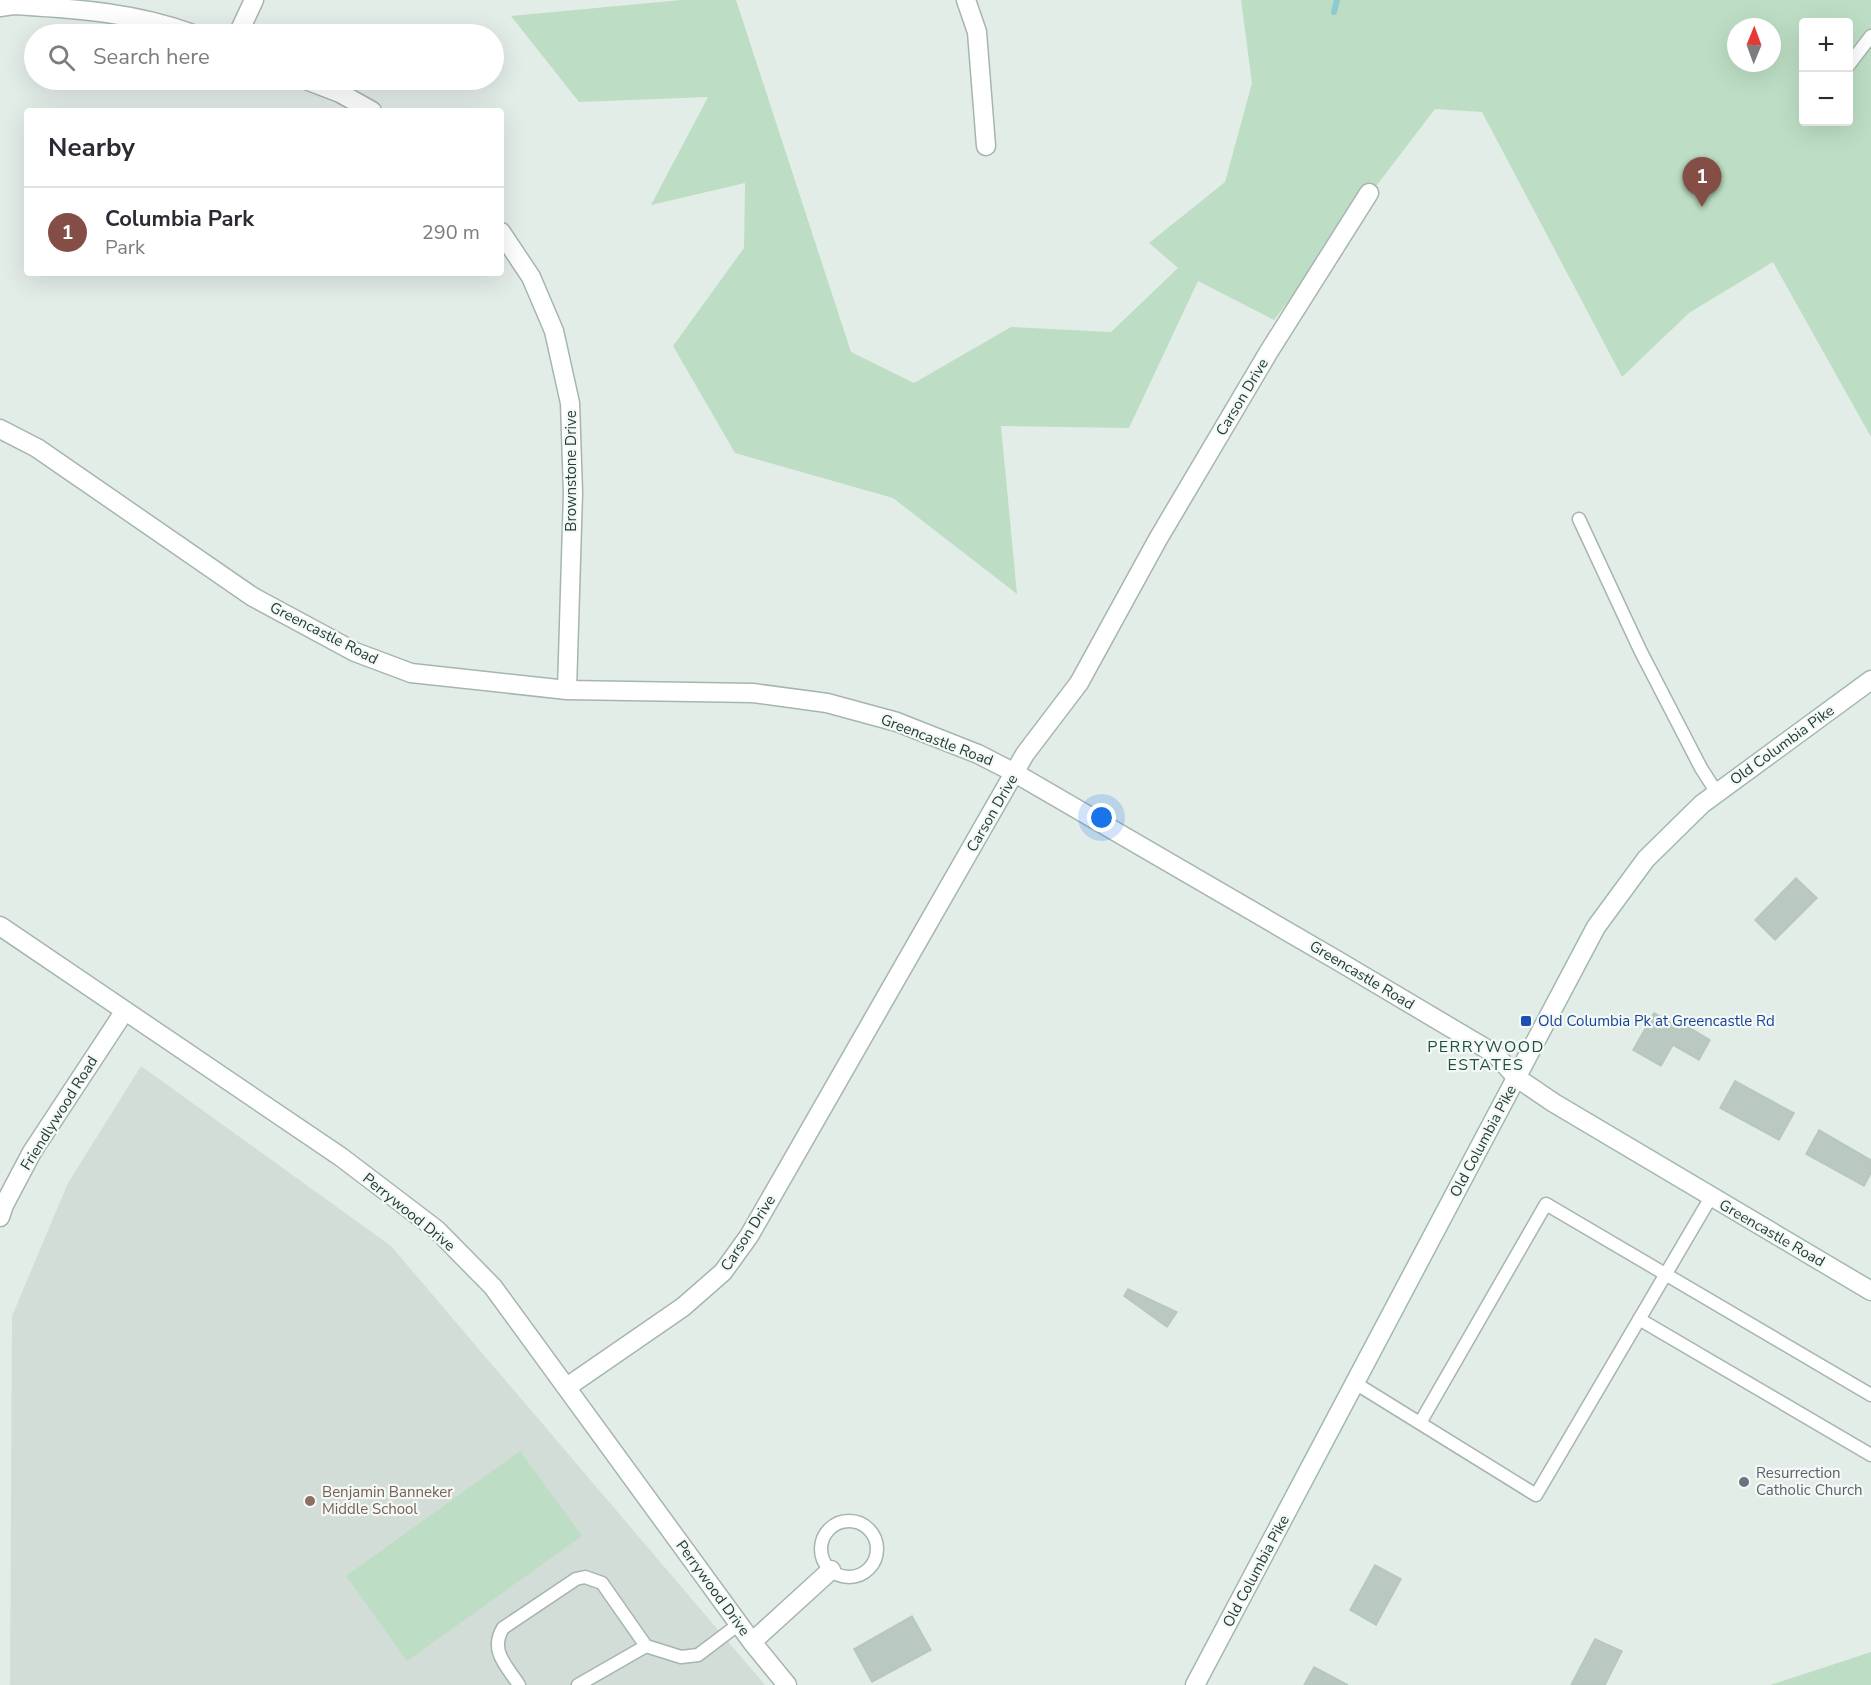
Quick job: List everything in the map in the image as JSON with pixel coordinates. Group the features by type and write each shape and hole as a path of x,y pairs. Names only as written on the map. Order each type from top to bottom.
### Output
{"street":[{"path":"242,24 254,0"},
{"path":"966,0 977,32 986,146"},
{"path":"0,7 13,5 93,10 164,24"},
{"path":"332,90 367,108"},
{"name":"Carson Drive","path":"567,1387 683,1307 723,1272 749,1236 1025,754 1079,683 1169,519 1268,353 1369,193"},
{"name":"Brownstone Drive","path":"504,236 531,277 554,331 570,403 573,493 567,690"},
{"name":"Greencastle Road","path":"0,429 37,448 253,597 355,652 411,674 567,690 753,693 827,703 897,722 978,754 1015,773 1495,1054 1517,1078 1564,1109 1871,1290"},
{"name":"Old Columbia Pike","path":"1196,1685 1596,927 1646,859 1702,804 1871,680"},
{"name":"Perrywood Drive","path":"0,926 340,1157 437,1230 493,1287 752,1642 787,1685"},
{"name":"Friendlywood Road","path":"0,1217 32,1152 124,1012"},
{"path":"752,1642 831,1570"}],"lane":[{"path":"1853,60 1871,37"},
{"path":"1579,519 1640,650 1701,768 1717,793"},
{"path":"1355,1383 1536,1495 1711,1197"},
{"path":"1420,1423 1546,1204 1871,1395"},
{"path":"1639,1319 1871,1455"},
{"path":"843,1522 860,1523 868,1528 876,1544 876,1553 873,1563 867,1570 859,1575 849,1576 840,1575 831,1570 825,1564 821,1547 828,1531 843,1522"},
{"path":"519,1685 498,1653 496,1638 502,1628 576,1579 585,1577 602,1583 646,1646 681,1657 698,1655 739,1624"},
{"path":"578,1685 646,1646"}],"shaded area":[{"name":"Benjamin Banneker Middle School","path":"141,1066 391,1246 765,1685 10,1685 12,1316 68,1183"}],"green space":[{"path":"681,0 736,0 851,352 914,383 1011,327 1111,332 1178,268 1149,243 1225,182 1252,83 1241,0 1871,0 1871,437 1773,262 1689,313 1622,377 1482,112 1435,109 1274,320 1198,281 1129,428 1001,426 1017,594 893,498 735,453 673,346 744,248 745,183 651,205 708,97 579,102 511,16"},
{"path":"520,1451 582,1536 407,1661 346,1576"},
{"path":"1871,1652 1871,1685 1770,1685"}],"building":[{"path":"1796,878 1817,898 1775,940 1755,920"},
{"path":"1654,1013 1683,1029 1685,1025 1710,1040 1699,1060 1673,1045 1661,1066 1633,1050"},
{"path":"1735,1081 1794,1113 1779,1140 1720,1108"},
{"path":"1819,1130 1871,1160 1871,1173 1864,1186 1806,1154"},
{"path":"1128,1289 1177,1312 1167,1327 1124,1296"},
{"path":"1375,1565 1401,1579 1376,1625 1350,1610"},
{"path":"912,1616 931,1650 872,1682 854,1649"},
{"path":"1595,1639 1622,1651 1605,1685 1571,1685"},
{"path":"1314,1667 1348,1685 1304,1685"}],"waterway":[{"path":"1334,12 1337,0"}],"place":[{"name":"Columbia Park","path":"1702,207"},
{"name":"Old Columbia Pk at Greencastle Rd","path":"1526,1021"},
{"name":"Resurrection Catholic Church","path":"1744,1482"},
{"name":"Benjamin Banneker Middle School","path":"310,1501"}],"district":[{"name":"PERRYWOOD ESTATES","path":"1486,1055"}]}
